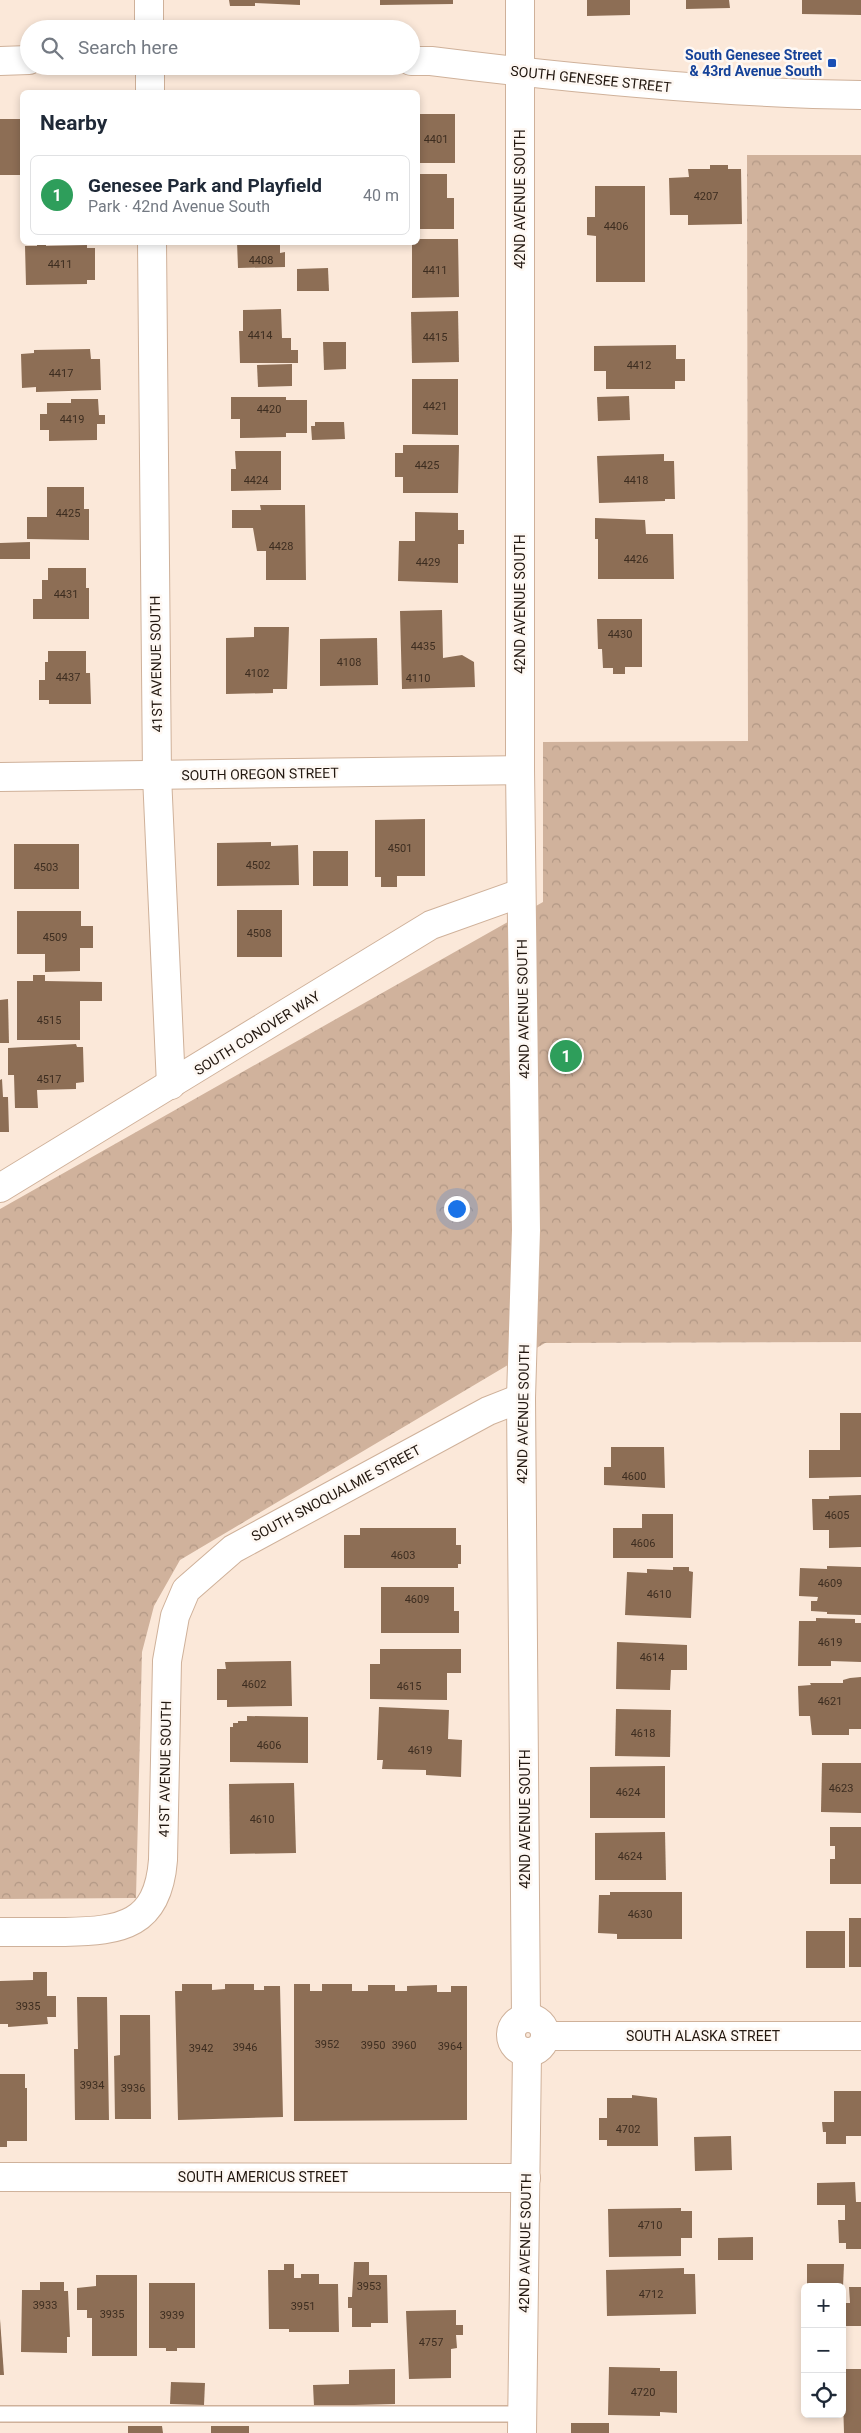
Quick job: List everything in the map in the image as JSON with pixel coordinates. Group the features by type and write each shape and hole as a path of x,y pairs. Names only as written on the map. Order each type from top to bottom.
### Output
{"street":[{"path":"149,0 150,20"},
{"name":"42ND AVENUE SOUTH","path":"520,0 520,770 526,1230 522,1398 533,2036 526,2178 522,2423"},
{"path":"0,61 20,60"},
{"name":"SOUTH GENESEE STREET","path":"420,62 652,86 861,95"},
{"path":"150,75 150,90"},
{"name":"41ST AVENUE SOUTH","path":"152,245 157,776 171,1086"},
{"name":"SOUTH OREGON STREET","path":"0,777 520,770"},
{"name":"SOUTH CONOVER WAY","path":"0,1188 171,1086 431,926 521,893"},
{"name":"SOUTH SNOQUALMIE STREET","path":"175,1616 186,1590 233,1548 488,1411 522,1398"},
{"name":"41ST AVENUE SOUTH","path":"0,1932 101,1932 122,1927 141,1915 154,1900 162,1879 167,1661 175,1616"},
{"name":"SOUTH ALASKA STREET","path":"533,2036 861,2036"},
{"name":"SOUTH AMERICUS STREET","path":"0,2176 526,2178"}],"lane":[{"path":"0,2414 522,2423"}],"green space":[{"path":"747,155 861,155 861,1342 545,1343 180,1560 154,1606 142,1652 136,1898 0,1899 0,1209 543,902 543,742 748,741"}],"building":[{"path":"229,0 300,0 300,5 255,3 255,6 230,6"},
{"path":"380,0 453,0 453,4 380,5"},
{"path":"587,0 630,0 630,15 587,16"},
{"path":"686,0 729,0 730,8 686,9"},
{"path":"802,0 861,0 861,15 802,14"},
{"path":"420,114 455,114 455,163 420,163"},
{"path":"0,119 20,119 20,175 0,175"},
{"path":"710,165 728,165 728,169 741,169 742,224 688,225 688,215 670,215 669,178 689,177 688,169 710,169"},
{"path":"420,174 447,174 447,198 454,198 454,229 420,229"},
{"path":"595,186 645,186 645,282 596,282 596,236 587,235 587,217 595,217"},
{"path":"420,239 458,239 459,297 412,298 412,245 420,245"},
{"path":"87,245 87,248 95,248 95,280 87,280 87,284 26,285 25,246"},
{"path":"237,245 280,245 280,253 285,252 285,267 238,268"},
{"path":"328,268 329,291 297,291 297,269"},
{"path":"281,309 282,338 291,338 291,350 298,350 298,363 240,363 239,331 243,331 243,310"},
{"path":"458,311 459,362 412,363 411,312"},
{"path":"323,342 346,342 346,369 324,370"},
{"path":"676,345 676,359 685,359 685,381 675,381 675,389 606,389 606,371 594,371 594,346"},
{"path":"90,349 91,359 100,359 101,390 36,392 36,387 22,388 21,354 34,353 34,350"},
{"path":"292,364 292,386 258,387 257,365"},
{"path":"412,379 458,379 458,435 412,434"},
{"path":"629,396 630,420 598,421 597,397"},
{"path":"231,397 286,397 286,400 307,400 307,433 286,433 286,437 240,438 240,419 231,419"},
{"path":"71,399 98,399 99,415 105,415 105,424 97,424 97,440 49,441 49,430 40,430 40,414 47,414 47,403 71,403"},
{"path":"315,422 344,422 345,439 312,440 311,426 315,426"},
{"path":"403,445 459,445 458,493 403,493 403,477 395,477 395,453 403,453"},
{"path":"235,451 281,451 281,490 231,491 231,469 236,469"},
{"path":"664,454 664,461 674,461 675,499 599,503 597,456"},
{"path":"47,487 84,487 84,509 89,509 89,540 27,539 27,517 47,517"},
{"path":"260,505 305,505 306,580 266,580 266,551 257,551 253,528 232,528 232,510 261,510"},
{"path":"415,512 458,513 458,530 464,530 464,544 458,544 458,583 398,581 399,541 415,541"},
{"path":"595,518 645,520 646,534 673,534 674,579 598,579 598,539 595,539"},
{"path":"30,542 30,559 0,559 0,543"},
{"path":"48,568 86,568 86,588 89,588 89,619 33,619 33,599 42,599 42,580 48,580"},
{"path":"442,610 443,658 462,655 474,662 475,687 402,689 400,611"},
{"path":"597,619 642,619 642,667 625,667 625,674 613,674 613,668 603,668 602,649 598,649"},
{"path":"254,627 289,627 287,689 273,689 273,693 226,694 226,638 254,637"},
{"path":"377,638 378,685 320,686 320,639"},
{"path":"48,651 86,651 86,673 90,673 91,704 49,704 49,700 39,700 39,680 45,680 45,662 48,662"},
{"path":"425,819 425,876 397,876 397,887 381,887 381,877 375,877 375,820"},
{"path":"271,842 271,846 298,845 299,885 217,886 217,843"},
{"path":"14,844 79,844 79,889 14,889"},
{"path":"313,851 348,851 348,886 313,886"},
{"path":"237,910 282,910 282,957 237,957"},
{"path":"17,911 81,911 81,926 93,926 93,948 80,948 80,971 45,972 45,954 17,954"},
{"path":"33,975 45,975 45,981 102,982 102,1001 80,1001 80,1040 17,1040 17,981 33,981"},
{"path":"8,999 9,1043 0,1043 0,1000"},
{"path":"76,1044 77,1047 83,1047 84,1082 76,1083 76,1089 37,1090 38,1108 15,1108 14,1075 8,1075 8,1048"},
{"path":"2,1079 3,1097 8,1097 9,1132 0,1132 0,1080"},
{"path":"840,1413 861,1413 861,1477 809,1478 809,1450 840,1450"},
{"path":"611,1447 664,1447 665,1488 604,1485 604,1467 611,1467"},
{"path":"861,1495 861,1547 829,1548 829,1530 813,1530 812,1499 829,1499 829,1496"},
{"path":"642,1514 673,1514 673,1558 613,1558 613,1528 642,1528"},
{"path":"360,1528 456,1528 456,1545 461,1545 461,1564 458,1564 458,1568 344,1568 344,1535 360,1535"},
{"path":"827,1566 861,1567 861,1615 827,1614 827,1612 811,1611 811,1601 817,1601 818,1597 799,1596 800,1568 827,1569"},
{"path":"673,1567 689,1567 689,1571 693,1572 691,1618 625,1615 627,1572 647,1573 647,1569 673,1570"},
{"path":"381,1587 454,1587 454,1611 459,1611 459,1633 381,1633"},
{"path":"816,1618 855,1619 855,1623 861,1623 861,1662 831,1661 831,1666 798,1666 799,1621 816,1621"},
{"path":"617,1642 687,1645 687,1670 671,1670 670,1690 616,1689"},
{"path":"380,1649 461,1649 461,1673 447,1673 447,1700 370,1699 370,1664 380,1664"},
{"path":"291,1661 292,1706 227,1707 227,1700 217,1700 217,1669 226,1669 225,1662"},
{"path":"861,1677 861,1729 849,1729 849,1735 812,1735 810,1716 799,1716 798,1686 811,1685 810,1683 843,1683 843,1680"},
{"path":"379,1707 449,1710 448,1739 462,1740 461,1777 426,1775 426,1770 382,1769 383,1760 377,1760"},
{"path":"616,1709 671,1710 670,1757 615,1756"},
{"path":"247,1716 308,1717 308,1763 230,1762 230,1727 233,1727 233,1723 238,1723 238,1721 247,1721"},
{"path":"822,1763 861,1763 861,1813 821,1812"},
{"path":"665,1766 665,1818 590,1818 590,1767"},
{"path":"294,1783 296,1853 230,1854 229,1784"},
{"path":"830,1827 861,1827 861,1884 830,1884 830,1859 835,1859 835,1846 830,1846"},
{"path":"665,1832 666,1880 595,1880 595,1833"},
{"path":"610,1892 682,1892 682,1939 617,1939 617,1934 598,1933 599,1895 610,1895"},
{"path":"849,1918 861,1918 861,1967 849,1967"},
{"path":"806,1931 845,1931 845,1968 806,1968"},
{"path":"33,1972 47,1972 47,1996 56,1996 56,2017 47,2017 48,2024 8,2027 8,2024 0,2024 0,1981 33,1980"},
{"path":"182,1984 212,1984 212,1990 225,1989 225,1984 254,1984 254,1990 264,1990 264,1986 280,1986 283,2117 178,2120 175,1991 182,1991"},
{"path":"294,1984 310,1984 310,1991 322,1991 322,1984 352,1984 352,1991 368,1991 368,1985 395,1985 395,1991 407,1991 407,1986 437,1985 437,1992 451,1992 451,1986 467,1986 467,2120 294,2121"},
{"path":"77,1997 107,1997 109,2120 75,2120 74,2049 78,2049"},
{"path":"120,2015 150,2015 151,2119 115,2119 114,2056 120,2055"},
{"path":"0,2074 25,2074 25,2088 27,2088 27,2141 7,2141 7,2147 0,2147"},
{"path":"834,2091 861,2091 861,2136 846,2136 846,2144 826,2144 826,2132 823,2132 822,2122 834,2122"},
{"path":"632,2095 657,2098 658,2146 607,2146 607,2140 599,2140 599,2118 607,2118 607,2098 632,2098"},
{"path":"731,2136 732,2170 695,2171 694,2137"},
{"path":"855,2182 856,2202 861,2202 861,2249 846,2249 846,2243 839,2243 838,2220 845,2220 845,2205 817,2205 817,2183"},
{"path":"681,2208 681,2211 692,2211 692,2238 681,2238 681,2256 609,2257 608,2209"},
{"path":"753,2237 753,2260 718,2260 718,2238"},
{"path":"354,2262 369,2262 369,2275 387,2275 388,2323 371,2323 371,2327 352,2327 352,2308 348,2308 348,2297 352,2297"},
{"path":"284,2264 294,2264 294,2278 301,2278 301,2274 319,2274 319,2284 338,2284 339,2332 289,2332 289,2329 269,2329 268,2270 284,2270"},
{"path":"807,2264 844,2264 843,2283 807,2283"},
{"path":"684,2268 684,2274 695,2274 696,2314 607,2316 606,2270"},
{"path":"96,2275 137,2275 137,2356 92,2356 92,2318 87,2318 87,2310 77,2310 77,2288 96,2286"},
{"path":"40,2282 64,2282 64,2291 68,2291 70,2337 67,2337 67,2353 21,2352 22,2290 40,2290"},
{"path":"149,2283 195,2283 195,2348 177,2348 177,2351 166,2351 166,2348 149,2348"},
{"path":"849,2287 861,2287 861,2326 846,2326 846,2303 850,2303"},
{"path":"456,2310 456,2325 463,2325 463,2335 456,2335 457,2348 451,2349 451,2378 409,2379 406,2311"},
{"path":"0,2319 4,2375 0,2375"},
{"path":"609,2367 660,2368 660,2371 677,2371 677,2413 660,2412 660,2416 608,2415"},
{"path":"395,2369 395,2404 314,2406 313,2385 349,2384 349,2370"},
{"path":"846,2369 861,2369 861,2433 844,2433 844,2418 846,2418"},
{"path":"171,2382 205,2383 204,2405 170,2404"},
{"path":"571,2423 609,2423 609,2433 571,2433"},
{"path":"128,2426 162,2426 163,2433 128,2433"},
{"path":"211,2426 249,2426 249,2433 211,2433"}],"place":[{"name":"South Genesee Street & 43rd Avenue South","path":"832,63"},
{"name":"Genesee Park and Playfield","path":"566,1056"}]}
